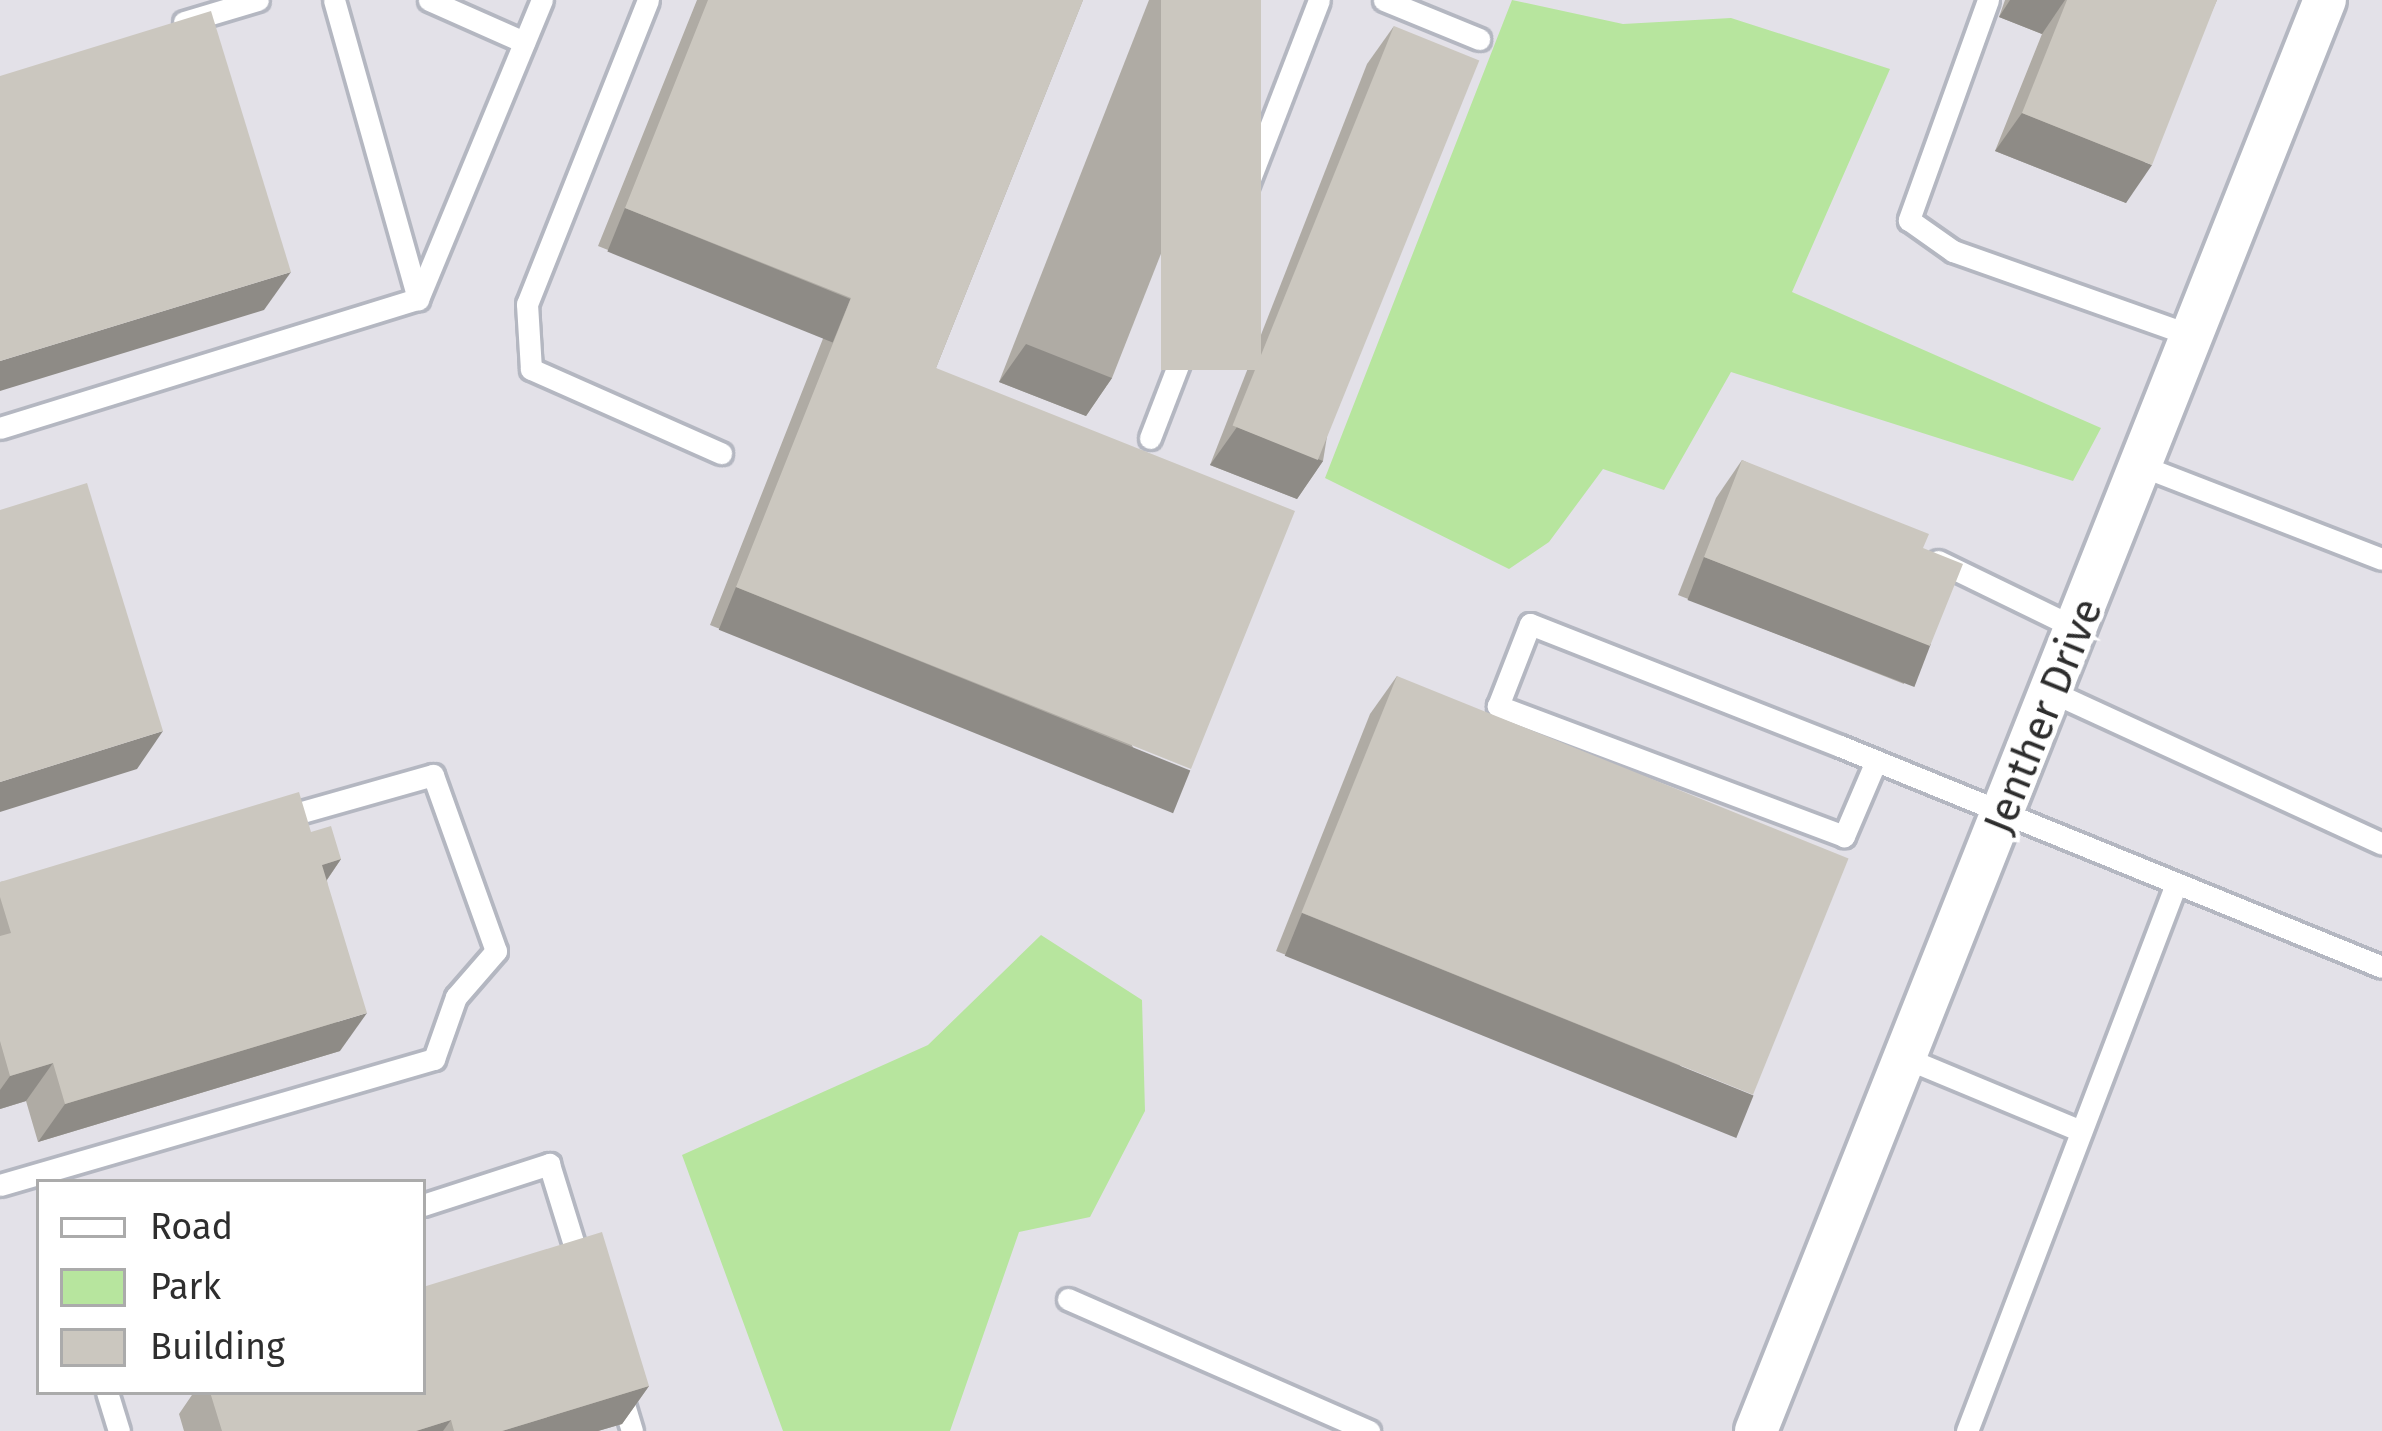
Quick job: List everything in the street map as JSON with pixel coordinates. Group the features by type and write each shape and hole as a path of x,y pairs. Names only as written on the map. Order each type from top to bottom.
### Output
{"street":[{"name":"Jenther Drive","path":"1756,1431 1908,1059 2325,0"}],"lane":[{"path":"158,30 200,8 258,0"},
{"path":"334,0 418,299"},
{"path":"429,0 524,42"},
{"path":"418,299 542,0"},
{"path":"648,0 527,304 531,369 721,453"},
{"path":"1150,438 1319,0"},
{"path":"1384,0 1479,39"},
{"path":"1988,0 1909,220 1953,251 2193,336"},
{"path":"0,428 418,299"},
{"path":"2141,466 2382,559"},
{"path":"1917,546 1971,584 2078,628"},
{"path":"1876,761 1844,836 1498,706 1530,624 1876,761 2382,967"},
{"path":"2052,692 2382,844"},
{"path":"0,1185 434,1059 456,997 496,951 434,775 251,827"},
{"path":"1966,1431 2176,884"},
{"path":"1908,1059 2081,1131"},
{"path":"426,1204 549,1164 591,1298"},
{"path":"1068,1299 1370,1431"},
{"path":"611,1364 632,1431"},
{"path":"107,1395 118,1431"}],"shaded area":[{"path":"0,0 2382,0 2382,1431 0,1431"}],"green space":[{"path":"1512,0 1623,24 1731,18 1890,69 1792,292 2101,428 2073,481 1731,372 1664,490 1603,469 1549,542 1509,569 1325,478"},
{"path":"1041,935 1142,1000 1145,1111 1090,1217 1019,1232 950,1431 783,1431 682,1155 928,1045"}],"building":[{"path":"708,0 1083,0 936,368 1295,511 1191,769 736,587 851,298 625,208"},
{"path":"1161,0 1261,0 1261,370 1161,370"},
{"path":"2067,0 2217,0 2152,165 2022,113"},
{"path":"211,11 291,272 0,361 0,76"},
{"path":"1394,26 1479,60 1318,460 1233,426"},
{"path":"1742,460 1929,534 1923,548 1963,564 1930,646 1704,557"},
{"path":"87,483 163,731 0,782 0,510"},
{"path":"1397,676 1849,858 1753,1095 1301,912"},
{"path":"299,792 311,832 331,826 341,859 322,865 367,1013 65,1104 53,1063 10,1076 0,1041 0,936 11,933 0,882"},
{"path":"602,1232 649,1386 502,1431 454,1431 451,1420 416,1431 222,1431 211,1395 426,1395 426,1286"}]}
